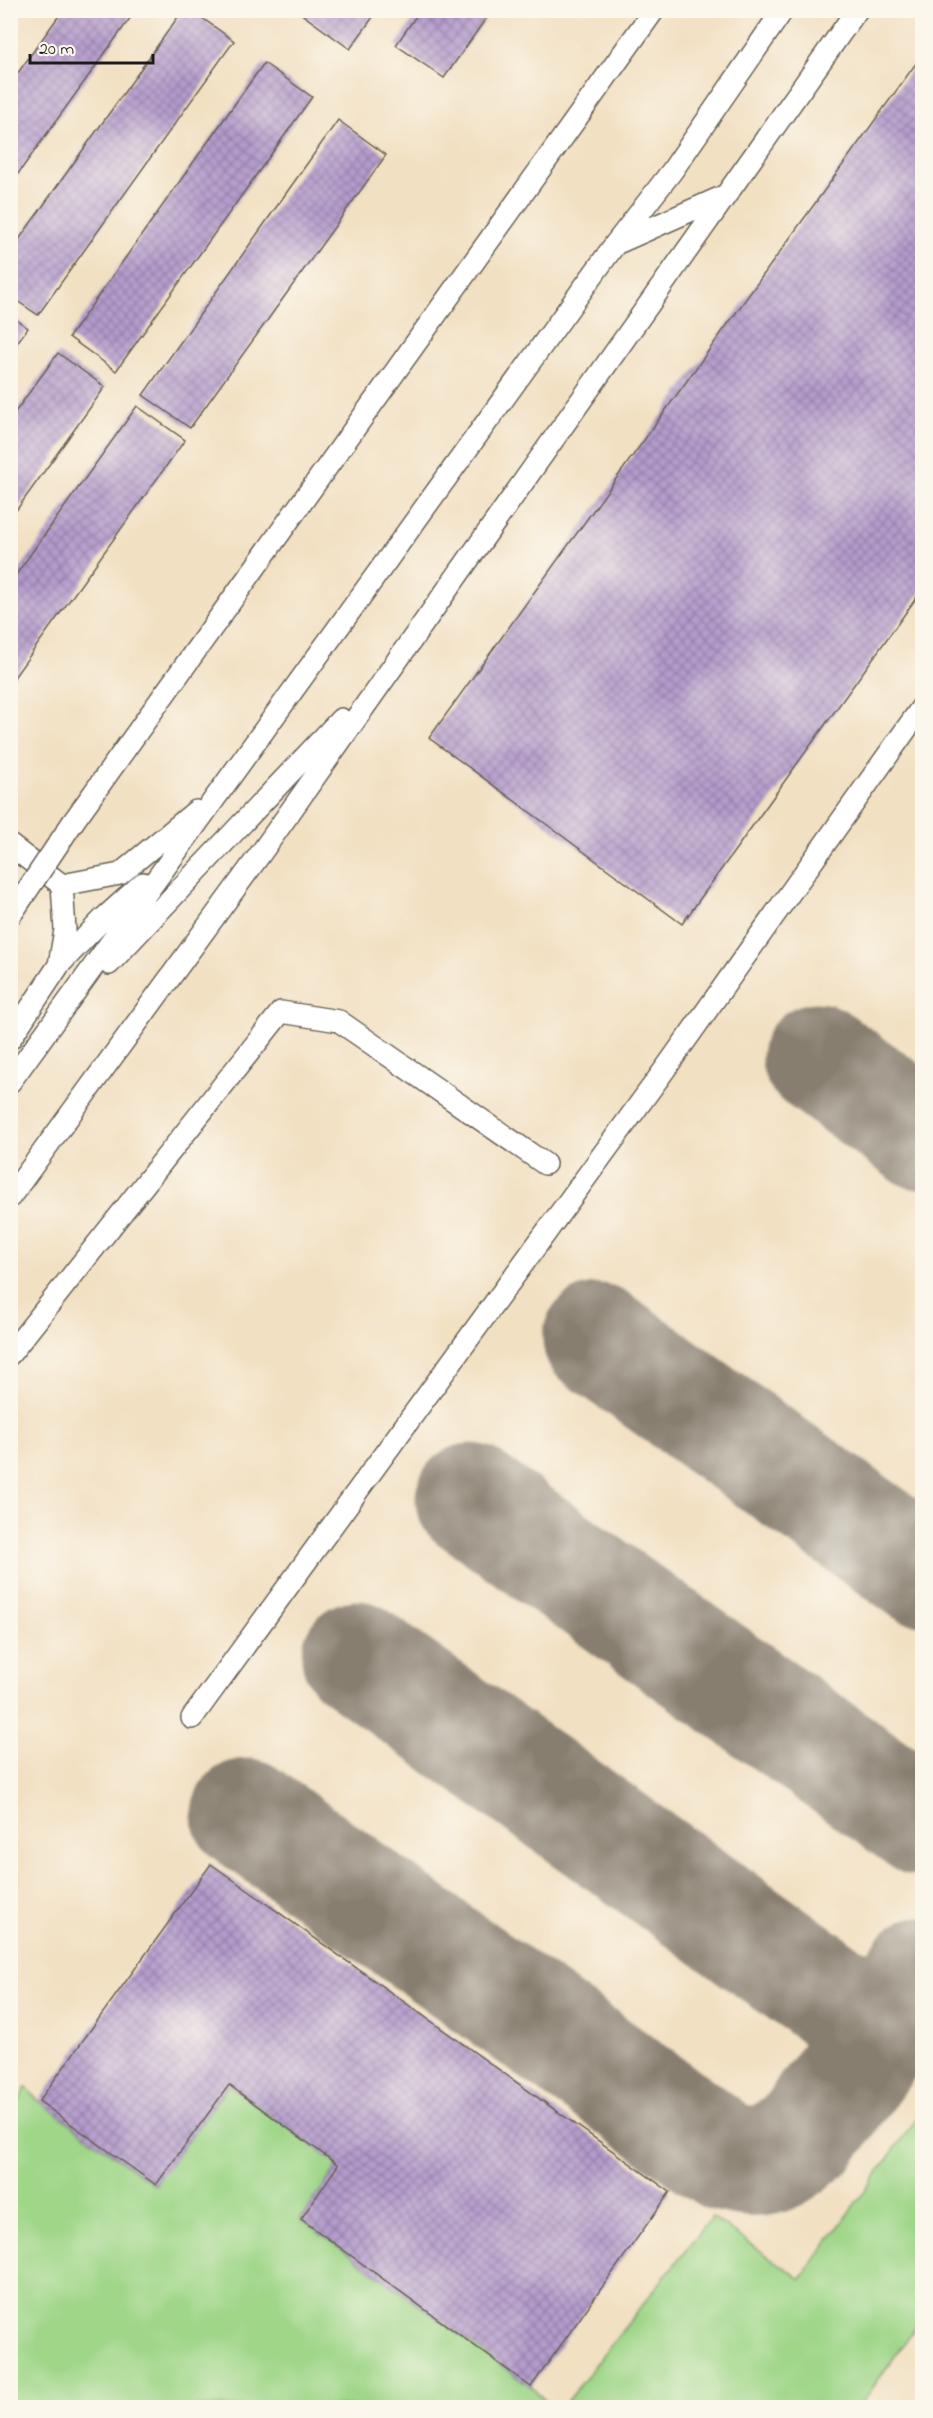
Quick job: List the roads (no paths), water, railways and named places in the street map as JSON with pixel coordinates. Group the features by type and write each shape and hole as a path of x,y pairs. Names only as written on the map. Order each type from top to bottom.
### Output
{"lane":[{"path":"10,916 73,822 654,10"},
{"path":"10,1082 61,1015 170,858 223,788 616,243 672,171 783,10"},
{"path":"10,1197 261,853 857,10"},
{"path":"616,243 727,194"},
{"path":"61,1015 390,668"},
{"path":"192,1718 668,1065 922,708"},
{"path":"10,845 62,885 120,874 223,788"},
{"path":"10,892 73,822"},
{"path":"10,1016 103,918 170,858"},
{"path":"10,1039 59,965 65,930 62,885"},
{"path":"10,1354 282,1012 339,1021 545,1164"}]}
